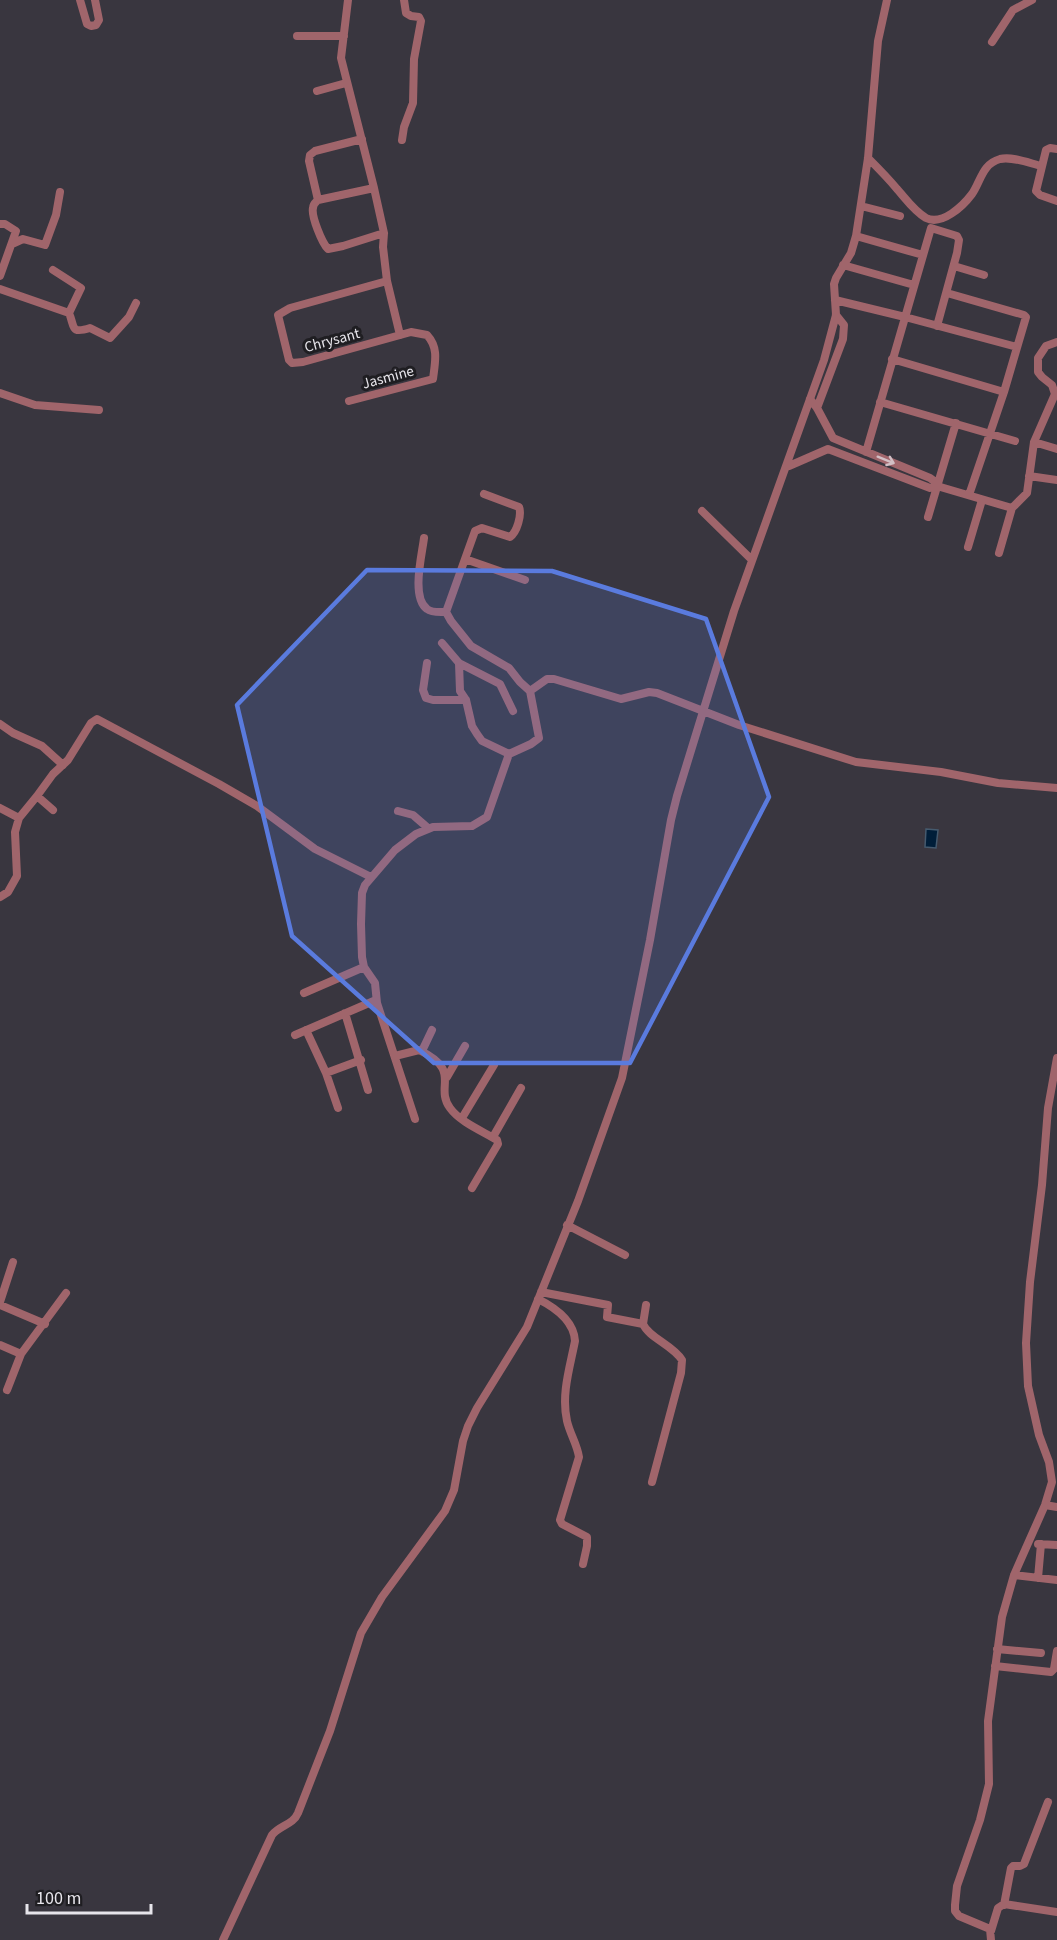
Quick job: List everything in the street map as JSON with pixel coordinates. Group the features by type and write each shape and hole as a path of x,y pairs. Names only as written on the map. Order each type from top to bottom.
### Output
{"street":[{"path":"80,0 87,24 91,26 96,25 99,20 95,0"},
{"path":"348,0 341,58 384,233 387,281 400,335"},
{"path":"402,140 413,103 414,59 420,21 419,17 406,13 404,0"},
{"path":"223,1940 272,1834 294,1821 298,1813 330,1731 361,1633 382,1597 445,1511 453,1490 468,1426 520,1339 540,1295 578,1201 622,1078 671,820 703,711 752,560 824,360 836,315 834,285 851,253 856,236 868,158 874,66 886,0"},
{"path":"992,42 1013,10 1032,0"},
{"path":"297,36 344,36"},
{"path":"317,91 346,83"},
{"path":"318,200 309,161 310,155 315,151 362,139"},
{"path":"1057,149 1047,149 1036,192 1057,201"},
{"path":"868,158 911,206 933,221 942,219 966,200 986,168 996,161 1006,159 1041,166"},
{"path":"374,188 318,200 312,211 323,243 328,249 384,233"},
{"path":"12,244 23,239 45,245 57,215 60,192"},
{"path":"861,206 900,216"},
{"path":"0,224 5,224 16,231 0,276"},
{"path":"866,452 930,228 953,234 959,240 937,326"},
{"path":"856,236 923,255"},
{"path":"843,265 914,285"},
{"path":"954,266 984,275"},
{"path":"52,270 81,288 69,313 72,327 80,331 90,328 110,338 129,317 136,303"},
{"name":"Chrysant","path":"387,281 290,308 280,312 278,319 289,360 292,363 400,335"},
{"path":"0,289 69,313"},
{"path":"947,293 1024,315 1026,319 991,433 969,495"},
{"path":"835,300 905,316 1017,347"},
{"path":"817,408 843,339 844,325 836,315"},
{"name":"Jasmine","path":"350,401 434,379 435,347 427,334 419,332 400,335"},
{"path":"999,553 1014,506 1027,493 1034,442 1052,404 1055,391 1038,372 1038,358 1046,346 1057,342"},
{"path":"892,359 1004,392"},
{"path":"0,393 35,405 99,410"},
{"path":"810,399 832,438 930,478 937,486"},
{"path":"880,402 1015,441"},
{"path":"928,517 956,423"},
{"path":"828,449 832,438"},
{"path":"1034,442 1057,449"},
{"path":"789,466 828,449 930,488 937,486 982,500 1014,506"},
{"path":"1029,476 1057,480"},
{"path":"446,612 477,529 482,528 510,537 514,534 520,515 519,507 484,494"},
{"path":"968,547 982,500"},
{"path":"702,511 752,560"},
{"path":"424,538 418,587 420,596 430,611 446,612"},
{"path":"465,559 525,580"},
{"path":"446,612 471,646 509,668 530,691 539,733 538,739 529,746 509,754 482,741 472,726 466,700 460,691 459,663"},
{"path":"442,643 459,663 500,684 513,711"},
{"path":"427,663 423,690 426,698 466,700"},
{"path":"530,691 547,679 554,679 621,699 649,692 657,693 739,725 856,762 941,772 998,783 1057,788"},
{"path":"0,897 8,892 17,876 15,832 19,818 52,774 70,757 91,723 99,719 257,806 315,849 371,877"},
{"path":"0,724 13,733 42,746 63,765"},
{"path":"415,1119 376,1000 375,983 364,967 361,945 362,893 371,877 409,838 428,828 445,825 472,826 483,820 492,805 509,754"},
{"path":"37,796 53,810"},
{"path":"0,808 19,818"},
{"path":"399,810 413,815 428,828"},
{"path":"304,993 364,967"},
{"path":"295,1035 376,1000"},
{"path":"345,1013 361,1060 368,1090"},
{"path":"306,1030 326,1073 338,1108"},
{"path":"422,1051 432,1030"},
{"path":"447,1077 465,1046"},
{"path":"395,1056 416,1050 422,1051 441,1065 447,1077 447,1102 450,1108 497,1140 498,1144 472,1188"},
{"path":"991,1936 987,1927 959,1916 955,1911 955,1905 957,1886 980,1820 989,1784 988,1721 1002,1617 1014,1575 1045,1505 1054,1472 1032,1407 1026,1368 1030,1282 1042,1185 1048,1108 1057,1059"},
{"path":"326,1073 361,1060"},
{"path":"462,1118 494,1065"},
{"path":"493,1137 521,1088"},
{"path":"567,1225 625,1255"},
{"path":"13,1262 0,1303 45,1324"},
{"path":"7,1390 21,1354 66,1293"},
{"path":"540,1295 608,1305 606,1316 608,1318 643,1324"},
{"path":"540,1295 565,1318 575,1334 564,1399 567,1422 579,1457 560,1520 562,1524 587,1537 583,1563"},
{"path":"646,1305 643,1324 646,1330 678,1353 683,1366 652,1482"},
{"path":"0,1345 21,1354"},
{"path":"1045,1505 1057,1507"},
{"path":"1028,1543 1057,1545"},
{"path":"1038,1578 1041,1544"},
{"path":"1014,1575 1057,1580"},
{"path":"997,1649 1041,1653"},
{"path":"995,1666 1051,1672 1054,1669 1057,1651"},
{"path":"1004,1905 1011,1868 1024,1864 1048,1802"},
{"path":"991,1936 998,1908 1004,1905 1057,1912"}],"highlighted area":[{"path":"367,570 552,571 706,619 769,797 630,1063 434,1063 292,936 237,705"}],"water":[{"path":"926,829 938,830 936,848 925,847"}]}
